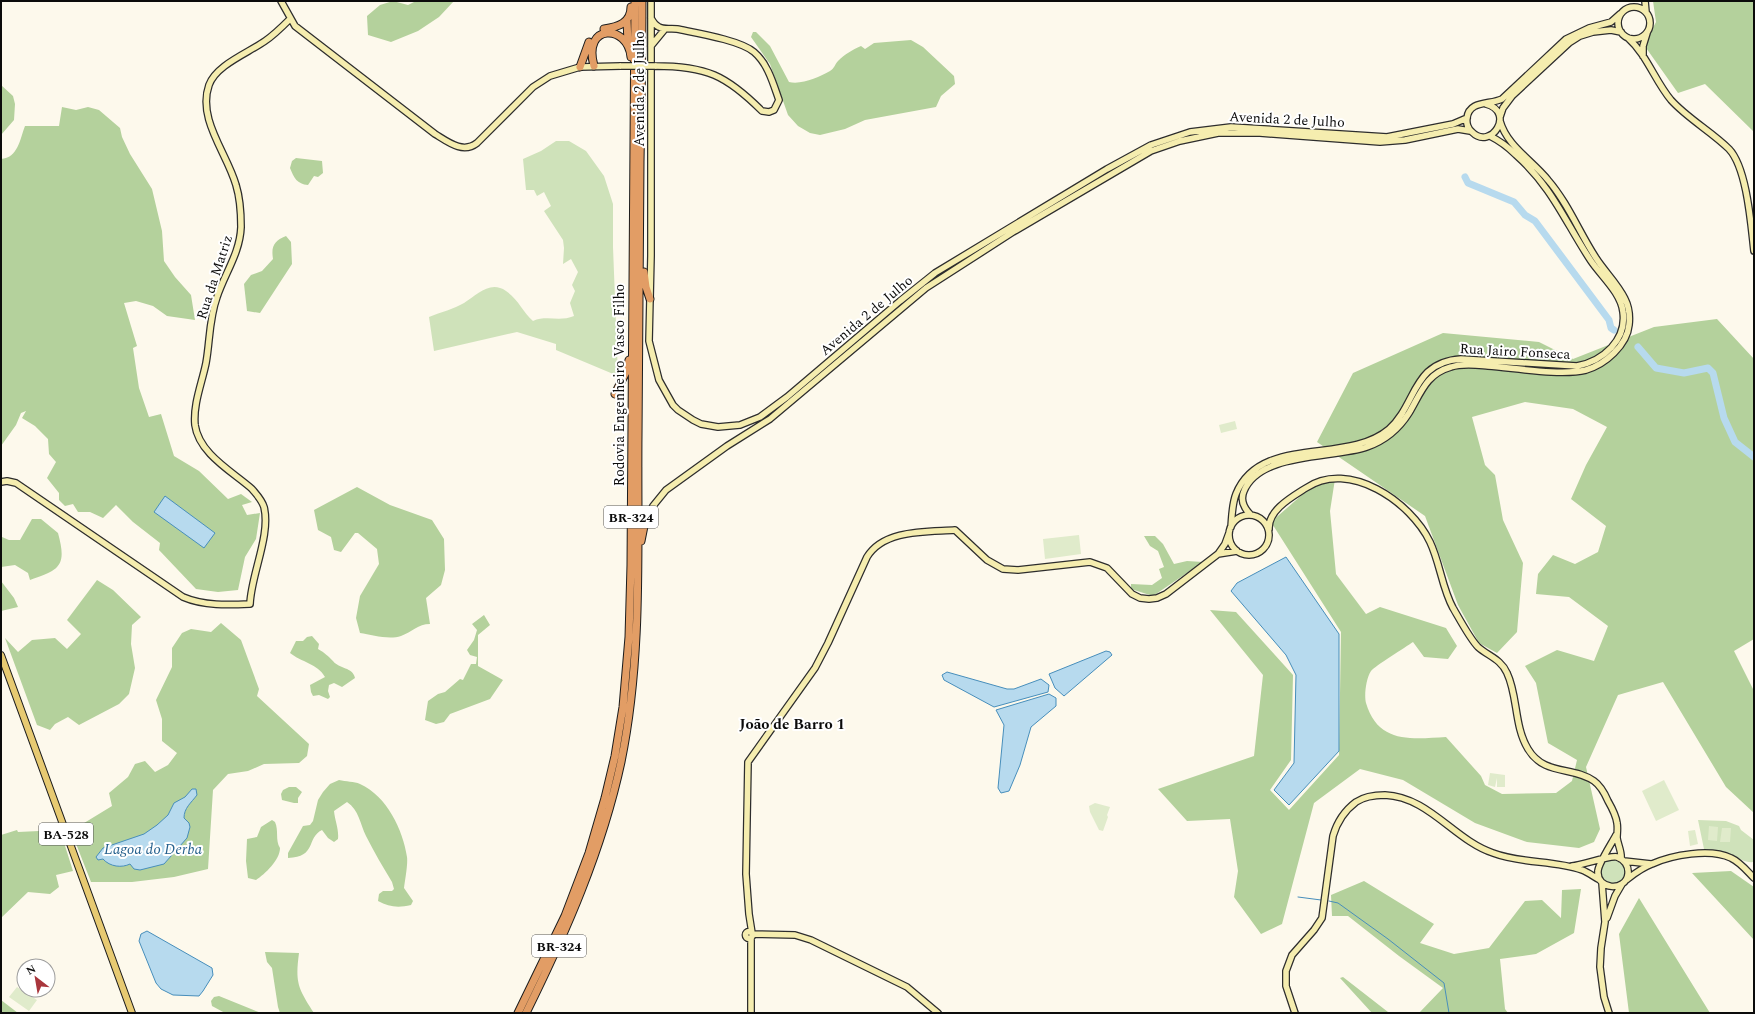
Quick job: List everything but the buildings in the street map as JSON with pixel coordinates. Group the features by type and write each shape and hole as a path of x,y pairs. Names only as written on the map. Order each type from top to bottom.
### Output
{"highway":[{"path":"580,67 588,45 596,33 620,26 627,20 631,14 633,1"},
{"name":"Rodovia Engenheiro Vasco Filho","path":"518,1013 565,916 597,825 616,750 625,687 630,608 634,87 633,1"},
{"name":"Rodovia Engenheiro Vasco Filho","path":"526,1013 558,948 573,913 588,877 604,828 618,775 632,687 636,623 642,1"},
{"path":"627,20 628,44 631,55 631,80 634,87"},
{"path":"594,66 592,48 594,40 600,36 607,33 614,33 619,35 628,44"},
{"path":"640,247 645,281 650,299"},
{"path":"615,394 626,372 632,343"},
{"path":"636,623 640,613 642,540 644,526"}],"main road":[{"path":"281,1 290,19 301,31 435,134 450,143 462,147 471,147 477,142 541,81 559,72 580,67 655,66 691,68 712,73 737,87 762,111 772,111 778,104 779,100 768,70 754,52 746,47 720,39 675,29 665,29 656,25 650,18"},
{"name":"Avenida 2 de Julho","path":"651,1 651,256 649,341 658,376 668,399 678,410 693,420 710,426 727,427 747,423 760,417 782,402 935,273 1107,169 1151,145 1190,132 1231,127 1387,137 1453,124 1467,118"},
{"path":"1635,1 1611,22 1589,28 1570,36 1502,99 1486,104 1476,105 1468,112 1466,122 1470,131 1479,136 1490,136 1497,130 1503,108 1512,96 1569,43 1580,36 1593,32 1611,30 1621,32 1643,56 1664,90 1675,104 1723,144 1736,158 1742,176 1754,252"},
{"path":"1645,1 1646,12"},
{"path":"1628,8 1638,7 1649,16 1650,24 1643,46 1643,56"},
{"path":"1620,14 1618,23 1621,32"},
{"name":"Rua da Matriz","path":"1,482 7,481 16,483 183,597 196,602 213,604 250,604 264,530 264,508 258,495 205,448 197,434 195,426 195,408 206,361 213,310 221,286 237,251 240,233 240,206 237,186 211,125 206,100 209,83 218,71 266,40 290,19"},
{"path":"650,48 656,38 665,29"},
{"path":"1628,38 1638,38 1647,33"},
{"path":"1486,104 1495,108 1500,119"},
{"name":"Rua Jairo Fonseca","path":"1250,514 1244,506 1242,495 1247,486 1255,478 1282,462 1356,450 1379,441 1401,424 1409,414 1425,383 1443,369 1462,365 1562,372 1580,371 1591,368 1606,360 1616,352 1623,342 1628,333 1629,322 1628,309 1624,298 1596,258 1551,182 1510,141 1504,132 1500,119"},
{"name":"Avenida 2 de Julho","path":"644,526 653,506 666,490 727,446 770,419 936,280 1013,232 1151,151 1180,141 1218,133 1260,133 1380,142 1405,140 1458,129 1470,131"},
{"name":"Rua Jairo Fonseca","path":"1230,530 1236,494 1244,479 1250,473 1263,465 1280,458 1361,444 1381,435 1397,420 1422,377 1435,366 1444,362 1460,359 1577,366 1598,359 1616,344 1623,324 1623,310 1619,298 1583,249 1546,186 1506,145 1490,136"},
{"path":"751,1013 751,955 746,844 748,762 815,668 831,637 867,557 874,548 889,538 923,532 955,530 987,560 1003,569 1018,570 1090,562 1107,568 1132,594 1140,598 1157,598 1166,594 1218,554 1225,544 1230,530 1238,518 1250,514 1265,516 1277,510 1315,482 1336,478 1357,481 1367,485 1392,499 1418,522 1430,541 1451,604 1458,616 1477,645 1502,664 1507,673 1514,694 1524,741 1534,757 1549,767 1589,778 1598,784 1605,795 1616,817 1617,833 1623,860 1628,868 1624,882 1615,896 1605,922 1600,953 1600,976 1609,1013"},
{"path":"1230,530 1230,543 1237,551 1247,555 1258,553 1263,550 1269,540 1269,520 1277,510"},
{"path":"1257,516 1266,523 1269,529"},
{"path":"1218,554 1237,551"},
{"name":"BA-528","path":"1,655 132,1013"},
{"path":"1295,1013 1286,986 1285,978 1287,966 1292,955 1314,930 1322,918 1335,831 1345,812 1359,801 1377,795 1405,798 1415,802 1432,813 1483,850 1499,856 1530,862 1568,866 1584,871 1612,887 1624,882 1652,864"},
{"path":"1605,922 1601,882 1598,869 1617,833"},
{"path":"1568,866 1589,864 1612,857 1652,864 1699,854 1717,854 1735,860 1754,878"},
{"path":"750,936 768,934 795,935 811,940 907,987 938,1013"}],"green space":[{"path":"393,1 408,5 416,1 454,1 439,17 418,31 391,42 368,35 367,16 380,5"},
{"path":"1653,1 1754,1 1754,132 1705,84 1678,93 1644,45 1656,22"},
{"path":"753,32 756,32 770,46 789,82 794,83 805,81 816,78 830,71 843,56 861,46 865,49 874,43 911,40 923,47 954,76 955,84 941,96 936,107 865,120 845,129 820,135 810,133 798,126 788,115 770,64 751,37"},
{"path":"1,85 13,96 15,104 14,120 1,135"},
{"path":"62,107 76,110 88,107 99,110 120,128 122,137 130,154 152,189 162,231 164,261 175,277 191,295 195,320 167,316 153,306 136,301 124,303 137,346 133,348 139,388 149,417 161,414 174,456 199,471 228,499 241,494 252,502 242,505 247,515 260,513 256,539 245,557 238,590 218,592 196,589 159,550 160,543 133,522 116,505 103,518 90,512 78,512 73,504 65,506 59,500 59,493 47,478 56,462 49,454 48,439 35,426 22,418 26,411 21,413 16,425 1,446 1,159 7,158 15,152 25,126 59,126"},
{"path":"556,141 569,141 586,151 604,176 613,204 613,247 618,376 556,350 556,344 517,332 434,351 429,317 452,309 489,288 500,288 510,294 533,321 538,319 569,318 574,316 570,303 575,291 572,285 578,272 571,259 563,264 563,240 544,211 551,206 544,192 537,196 534,190 526,190 523,159 541,151"},
{"path":"296,158 322,161 323,173 318,177 314,176 308,185 299,182 295,178 290,168 292,161"},
{"path":"286,236 291,242 292,264 260,313 247,311 244,284 251,275 262,271 273,259 272,251 274,244"},
{"path":"1717,319 1754,359 1754,639 1734,651 1754,691 1754,813 1726,787 1663,682 1618,695 1586,767 1600,829 1594,842 1579,848 1527,842 1475,823 1403,780 1360,769 1314,803 1282,924 1261,934 1234,897 1238,871 1230,819 1187,821 1158,789 1254,756 1263,675 1210,610 1236,612 1293,675 1291,760 1270,790 1289,810 1339,755 1341,632 1271,522 1311,487 1335,479 1330,511 1336,574 1366,614 1380,607 1446,628 1457,646 1448,659 1424,657 1413,642 1371,671 1367,682 1365,700 1371,716 1379,726 1398,736 1409,738 1446,737 1481,776 1485,785 1502,794 1556,793 1572,781 1577,760 1548,743 1536,683 1525,666 1557,650 1594,661 1608,626 1569,597 1536,594 1538,574 1553,555 1575,564 1598,552 1606,526 1571,499 1586,465 1607,427 1573,409 1525,402 1472,417 1485,465 1495,475 1503,520 1523,563 1517,632 1497,653 1479,643 1458,605 1425,516 1317,442 1353,373 1443,333 1539,342 1573,359 1654,327"},
{"path":"1235,421 1237,429 1221,433 1219,425"},
{"path":"357,487 390,505 432,520 444,539 445,570 441,585 426,598 430,624 418,627 401,636 386,637 360,633 356,618 360,596 379,564 377,549 358,533 355,533 341,552 334,550 331,537 318,530 314,510"},
{"path":"32,519 41,519 58,533 62,553 59,565 48,573 30,580 28,573 15,565 1,567 1,538 20,540"},
{"path":"1079,535 1081,554 1045,559 1043,539"},
{"path":"1144,536 1155,536 1163,544 1174,564 1187,561 1203,562 1153,596 1131,589 1131,584 1152,585 1162,578 1159,569 1164,567 1158,551 1150,546"},
{"path":"97,580 113,590 141,617 132,625 131,644 135,668 129,694 119,704 79,725 68,717 55,724 50,730 37,725 5,638 18,652 32,640 55,638 67,649 81,634 67,620"},
{"path":"1,581 14,598 18,607 1,611"},
{"path":"484,615 490,625 478,635 478,666 503,680 490,699 450,714 444,722 436,724 425,720 428,701 438,694 445,692 460,679 463,680 471,664 476,664 477,657 470,655 467,650 474,640 477,630 472,624"},
{"path":"221,623 241,640 259,689 257,696 309,744 307,756 299,763 264,764 248,771 228,774 213,790 208,869 174,877 132,882 91,882 71,831 112,806 109,793 128,777 135,764 145,761 155,772 168,765 177,753 162,741 162,719 156,700 172,667 172,648 182,633 191,629 211,632"},
{"path":"312,636 319,644 318,649 336,664 354,674 355,678 342,687 334,683 329,685 328,691 330,697 328,699 319,695 313,696 311,692 310,685 325,677 322,673 314,666 290,653 296,641 303,641 307,637"},
{"path":"1490,773 1505,775 1505,787 1497,787 1497,778 1495,787 1488,785"},
{"path":"339,780 358,783 370,789 386,805 392,815 402,836 405,847 407,868 404,888 413,901 411,905 394,906 386,905 378,901 379,894 383,891 392,891 394,889 392,882 369,842 357,813 347,802 334,811 338,839 334,842 328,838 322,830 317,833 307,851 297,857 288,858 288,853 303,826 310,825 313,821 318,800 323,792 330,784"},
{"path":"1664,780 1679,810 1656,821 1642,791"},
{"path":"289,787 296,787 302,792 298,798 298,803 282,800 281,794 283,790"},
{"path":"1095,803 1110,807 1103,831 1099,830 1090,812 1089,806"},
{"path":"272,820 276,825 280,848 278,857 268,870 256,880 248,878 246,861 247,839 257,837 261,827"},
{"path":"1698,820 1726,821 1739,826 1741,830 1754,840 1754,862 1746,861 1722,852 1704,849"},
{"path":"1709,826 1718,827 1717,841 1708,840"},
{"path":"1722,828 1731,828 1730,842 1720,842"},
{"path":"17,830 18,832 60,830 73,871 56,875 59,887 50,894 28,892 1,918 1,835"},
{"path":"1695,830 1698,844 1690,846 1688,831"},
{"path":"1612,858 1621,862 1625,871 1621,880 1612,884 1603,880 1599,871 1603,862"},
{"path":"1731,871 1754,887 1754,940 1692,873"},
{"path":"1364,881 1434,924 1420,943 1454,954 1489,948 1525,901 1542,900 1561,918 1562,890 1581,889 1574,933 1536,954 1500,959 1505,1009 1508,1013 1419,1013 1443,988 1348,916 1332,916 1331,895"},
{"path":"1639,898 1710,1013 1629,1013 1619,934"},
{"path":"265,952 299,953 297,972 299,985 304,997 314,1013 280,1013 272,968 267,962"},
{"path":"1343,977 1389,1013 1372,1013 1340,978"},
{"path":"16,988 16,998 34,998 37,1000 29,1011 9,997"},
{"path":"219,996 261,1013 225,1013 212,1006 211,1001 214,997"},
{"path":"1,1000 18,1013 1,1013"}],"water":[{"path":"165,496 215,533 204,548 154,512"},
{"path":"1286,557 1339,634 1339,751 1289,805 1274,790 1294,763 1296,675 1286,655 1231,591 1237,583"},
{"path":"1106,651 1110,652 1112,655 1064,696 1055,688 1049,674"},
{"path":"947,672 1007,689 1014,689 1041,679 1049,685 1048,692 994,707 944,680 942,675"},
{"path":"1049,694 1056,698 1056,706 1031,727 1020,765 1009,791 1001,793 998,788 1004,725 996,710"},
{"name":"Lagoa do Derba","path":"192,789 196,789 197,795 188,806 184,814 184,818 189,823 190,827 187,838 164,864 140,870 134,869 130,864 116,866 109,864 103,859 98,860 96,857 103,848 144,834 157,825 168,815 174,803 185,797"},
{"path":"147,931 212,968 213,975 199,996 173,995 161,989 156,983 139,941 141,934"}],"waterway":[{"path":"1465,177 1468,183 1514,202 1525,215 1535,221 1609,320 1611,328 1614,330"},
{"path":"1638,347 1656,368 1684,373 1708,368 1713,373 1724,418 1735,442 1754,457"},
{"path":"1298,897 1321,900"},
{"path":"1329,901 1338,903 1388,939 1444,983 1449,1013"}],"district":[{"name":"João de Barro 1","path":"792,724"}]}
